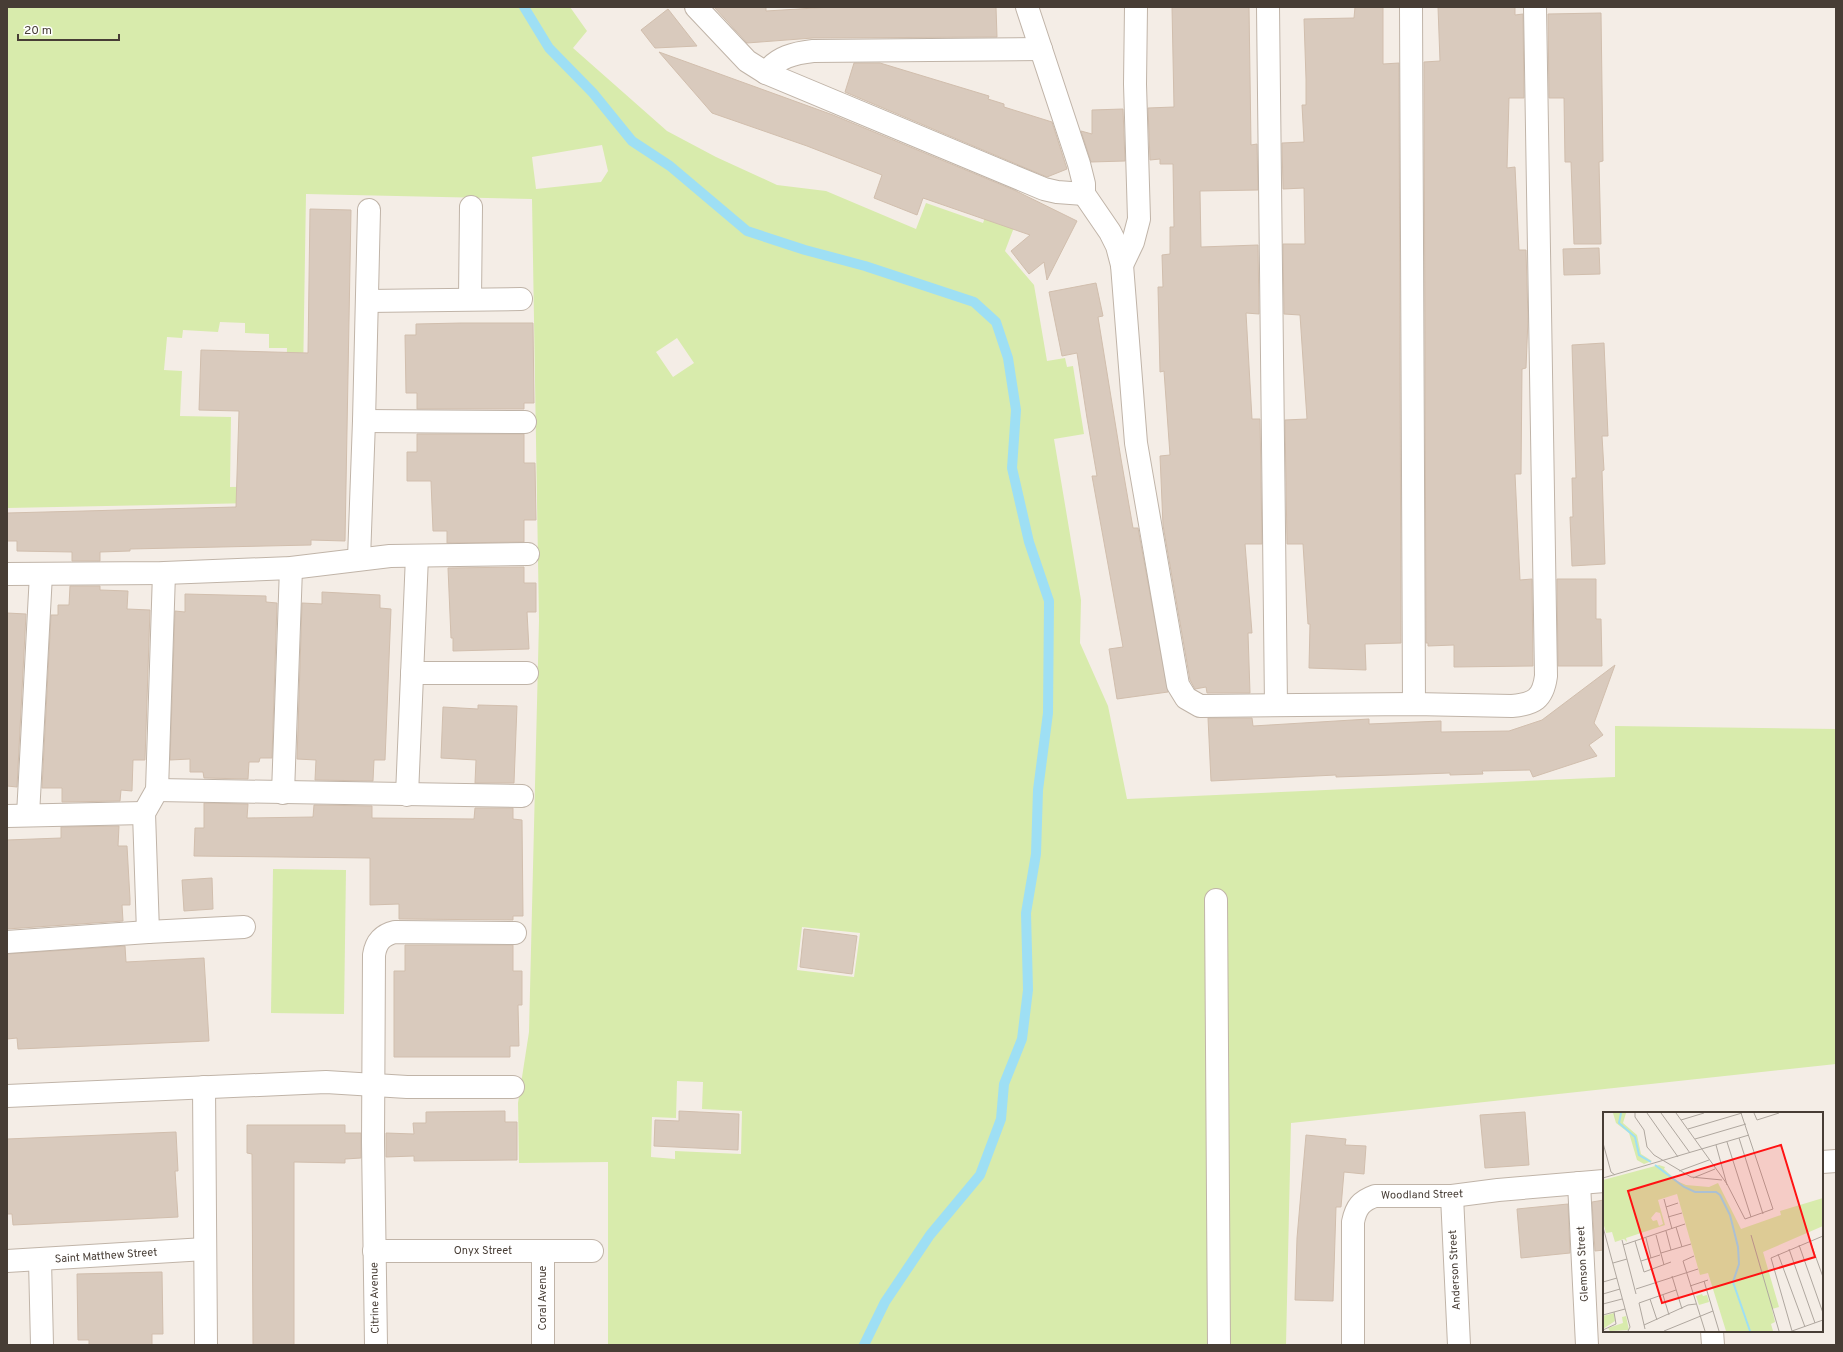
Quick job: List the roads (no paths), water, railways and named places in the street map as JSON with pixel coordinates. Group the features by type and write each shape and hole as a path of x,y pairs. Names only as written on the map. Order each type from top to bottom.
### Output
{"street":[{"path":"696,7 747,61 766,73 1044,189 1064,193 1084,194"},
{"path":"1027,7 1079,164 1084,184 1084,194 1110,232 1117,246 1122,265 1136,443 1178,685 1186,698 1200,706 1414,704 1512,706 1527,704 1539,697 1544,686 1546,676 1535,7"},
{"path":"1122,265 1133,242 1139,219 1135,84 1136,7"},
{"path":"1268,7 1276,705"},
{"path":"1411,7 1414,704"},
{"path":"766,73 777,61 788,56 813,51 1041,49"},
{"path":"470,299 471,207"},
{"path":"359,559 369,210"},
{"path":"367,301 521,299"},
{"path":"364,421 525,422"},
{"path":"7,574 164,573 291,568 390,556 528,554"},
{"path":"407,795 417,556"},
{"path":"282,793 291,568"},
{"path":"148,932 144,813 157,790 164,573"},
{"path":"28,815 41,574"},
{"path":"412,673 527,673"},
{"path":"157,790 522,796"},
{"path":"7,816 144,813"},
{"path":"1216,900 1219,1345"},
{"path":"7,942 244,927"},
{"name":"Citrine Avenue","path":"376,1345 373,1085 374,955 376,946 380,939 386,934 395,932 515,933"},
{"path":"7,1096 337,1082 373,1085 513,1087"},
{"path":"204,1087 206,1345"},
{"path":"1823,1162 1836,1161"},
{"name":"Woodland Street","path":"1353,1345 1353,1222 1355,1212 1359,1204 1365,1199 1375,1196 1452,1196 1498,1190 1603,1181"},
{"name":"Glemson Street","path":"1579,1183 1586,1345"},
{"name":"Anderson Street","path":"1452,1196 1459,1345"},
{"name":"Saint Matthew Street","path":"7,1261 205,1249"},
{"name":"Onyx Street","path":"374,1251 592,1251"},
{"name":"Coral Avenue","path":"543,1251 543,1345"},
{"path":"40,1260 42,1345"},
{"path":"1712,1332 1713,1345"}],"waterway":[{"path":"524,7 549,48 593,93 632,141 670,166 747,231 805,250 865,266 974,302 996,322 1008,358 1016,410 1012,468 1029,542 1049,601 1048,713 1038,790 1036,854 1026,913 1028,990 1022,1039 1004,1084 1001,1119 980,1175 930,1235 885,1302 864,1345"}]}
